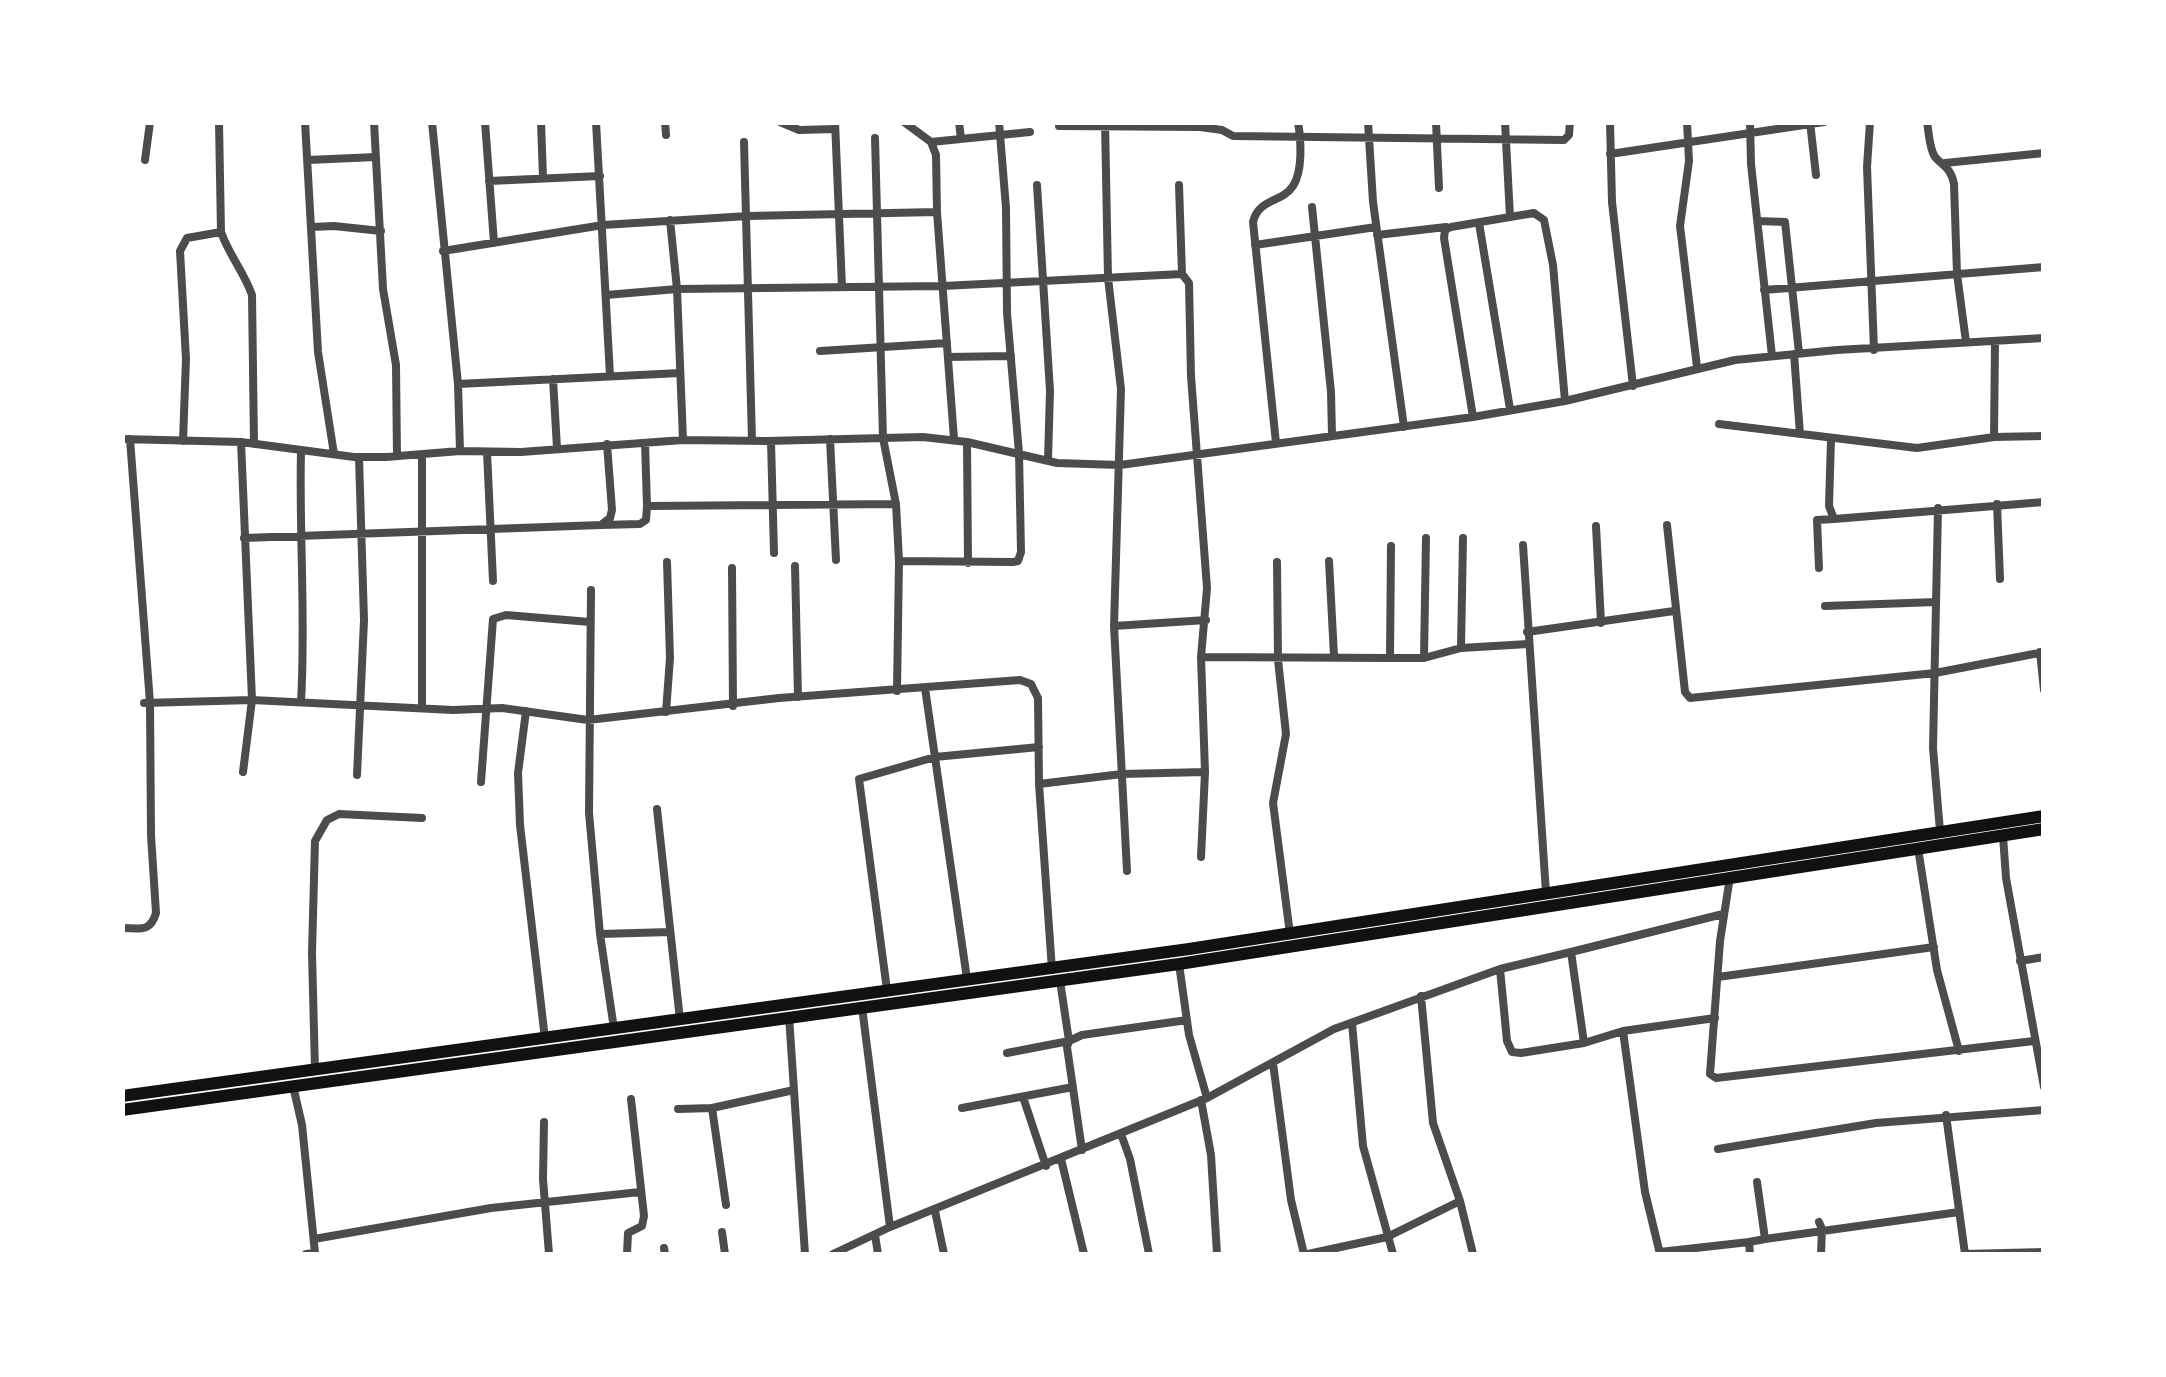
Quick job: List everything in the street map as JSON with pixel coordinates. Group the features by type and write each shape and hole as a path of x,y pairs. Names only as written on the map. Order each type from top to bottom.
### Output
{"main road":[{"path":"122,1096 1290,934 2044,816"},
{"path":"122,1110 1179,964 2044,829"}],"street":[{"path":"145,160 150,122"},
{"path":"220,122 221,232 252,295 254,444"},
{"path":"305,122 318,352 334,454"},
{"path":"374,122 383,289 396,365 396,456"},
{"path":"432,122 458,384 460,450"},
{"path":"485,122 494,242"},
{"path":"540,122 543,178"},
{"path":"596,122 610,376"},
{"path":"665,122 666,135"},
{"path":"780,122 799,130 835,126 842,286"},
{"path":"904,122 931,142 936,155 954,439"},
{"path":"960,122 961,138"},
{"path":"900,561 1018,561 1021,552 1019,453 999,122"},
{"path":"1276,442 1256,212 1290,190 1295,182 1298,122"},
{"path":"1368,122 1377,231 1404,427"},
{"path":"1436,122 1439,188"},
{"path":"1505,122 1510,217"},
{"path":"1060,126 1221,126 1233,136 1300,138 1564,140 1570,134 1570,122"},
{"path":"1610,122 1633,386"},
{"path":"1687,122 1690,161 1680,226 1696,367"},
{"path":"1750,122 1772,356"},
{"path":"1610,154 1824,122"},
{"path":"1870,122 1867,166 1874,350"},
{"path":"1927,122 1936,158 1952,172 1966,342"},
{"path":"1810,123 1816,175"},
{"path":"1105,124 1108,278 1121,389 1114,626 1127,871"},
{"path":"931,142 1030,132"},
{"path":"875,138 882,438 896,504 900,561 898,691"},
{"path":"744,142 752,441"},
{"path":"1945,163 2044,153"},
{"path":"308,160 376,157"},
{"path":"489,182 600,176"},
{"path":"1037,185 1050,391 1048,460"},
{"path":"1179,185 1182,274 1189,283 1207,588 1200,657 1205,772 1201,857"},
{"path":"1312,207 1332,435"},
{"path":"443,251 603,225 748,216 937,212"},
{"path":"1256,244 1451,227 1534,214 1544,220 1553,265 1566,401"},
{"path":"670,220 683,440"},
{"path":"1758,221 1785,222 1800,434"},
{"path":"1478,223 1510,410"},
{"path":"1451,227 1445,230 1446,265 1473,417"},
{"path":"312,228 381,231"},
{"path":"183,441 186,359 180,251 187,238 221,232"},
{"path":"1764,290 2044,266"},
{"path":"606,294 878,284 943,286 1182,274"},
{"path":"122,928 146,930 156,913 136,498 126,439 242,442 359,457 683,440 954,439 1079,466 1120,465 1473,417 1633,386 1696,367 1772,356 2044,338"},
{"path":"1994,436 1995,342"},
{"path":"820,352 947,343"},
{"path":"948,357 1011,356"},
{"path":"458,384 680,373"},
{"path":"552,379 557,448"},
{"path":"1720,424 1917,448 1994,436 2044,436"},
{"path":"1831,438 1828,506 1834,518"},
{"path":"830,439 836,560"},
{"path":"772,441 774,553"},
{"path":"242,442 252,700 243,772"},
{"path":"967,442 968,563"},
{"path":"244,538 640,524 646,520 645,443"},
{"path":"601,525 610,518 612,510 607,444"},
{"path":"301,451 305,642 301,702"},
{"path":"487,452 493,580"},
{"path":"422,456 422,708"},
{"path":"358,775 362,706 359,457"},
{"path":"122,499 136,498"},
{"path":"1819,568 1816,520 2044,502"},
{"path":"646,506 896,504"},
{"path":"1996,504 2000,579"},
{"path":"1938,508 1933,748 1940,832"},
{"path":"1667,524 1674,611 1685,692 1690,698 1935,673 2042,652 2044,690"},
{"path":"1596,526 1601,623"},
{"path":"1424,658 1426,538"},
{"path":"1461,648 1463,538"},
{"path":"1524,544 1546,893"},
{"path":"1390,658 1391,546"},
{"path":"1329,561 1334,656"},
{"path":"666,712 670,658 667,562"},
{"path":"1276,562 1278,660 1286,734 1273,803 1290,934"},
{"path":"795,566 798,697"},
{"path":"732,568 732,706"},
{"path":"591,590 589,812 614,1030"},
{"path":"1826,606 1936,602"},
{"path":"1527,632 1674,611"},
{"path":"481,782 493,619 506,614 590,622"},
{"path":"1114,626 1206,620"},
{"path":"1200,657 1424,658 1461,648 1528,644"},
{"path":"147,703 252,700 486,709 588,720 798,697 1020,680 1032,684 1038,698 1049,967 1059,979 1082,1150"},
{"path":"925,688 967,979"},
{"path":"526,711 518,773 520,825 544,1039"},
{"path":"887,990 859,779 935,757 1038,747"},
{"path":"1039,784 1122,774 1205,772"},
{"path":"656,808 680,1020"},
{"path":"315,1070 315,841 327,820 339,814 422,818"},
{"path":"2003,836 2006,878 2044,1087"},
{"path":"1918,848 1934,947 1958,1051"},
{"path":"1730,877 1723,914 1710,1074 1716,1078 2034,1041"},
{"path":"833,1254 1204,1099 1352,1023 1421,996 1500,969 1723,914"},
{"path":"600,934 670,932"},
{"path":"1718,977 1934,947"},
{"path":"1571,952 1584,1043"},
{"path":"2020,961 2044,957"},
{"path":"1179,964 1204,1099 1217,1254"},
{"path":"1500,969 1507,1041 1512,1052 1521,1054 1584,1043 1623,1031 1715,1018"},
{"path":"1421,996 1433,1122 1473,1254"},
{"path":"862,1006 890,1228"},
{"path":"789,1016 804,1254"},
{"path":"1006,1053 1070,1041 1082,1035 1187,1020"},
{"path":"1352,1023 1363,1146 1392,1254"},
{"path":"1623,1031 1645,1192 1660,1253 1749,1242 1821,1225 1959,1212"},
{"path":"1273,1063 1291,1200 1306,1254 1388,1237 1460,1201"},
{"path":"293,1086 302,1125 314,1239 315,1253 306,1254"},
{"path":"962,1108 1073,1087"},
{"path":"678,1109 712,1108 794,1090"},
{"path":"1023,1097 1046,1166"},
{"path":"626,1254 628,1233 642,1226 631,1098"},
{"path":"712,1108 726,1205"},
{"path":"1718,1149 1876,1123 2044,1110"},
{"path":"1946,1115 1965,1254 2044,1252"},
{"path":"544,1122 549,1254"},
{"path":"1121,1134 1149,1254"},
{"path":"1061,1159 1084,1254"},
{"path":"1757,1182 1765,1238"},
{"path":"314,1239 544,1201 640,1192"},
{"path":"935,1211 944,1254"},
{"path":"1821,1225 1821,1254"},
{"path":"722,1232 725,1254"},
{"path":"874,1235 878,1254"},
{"path":"1749,1242 1750,1254"}]}
